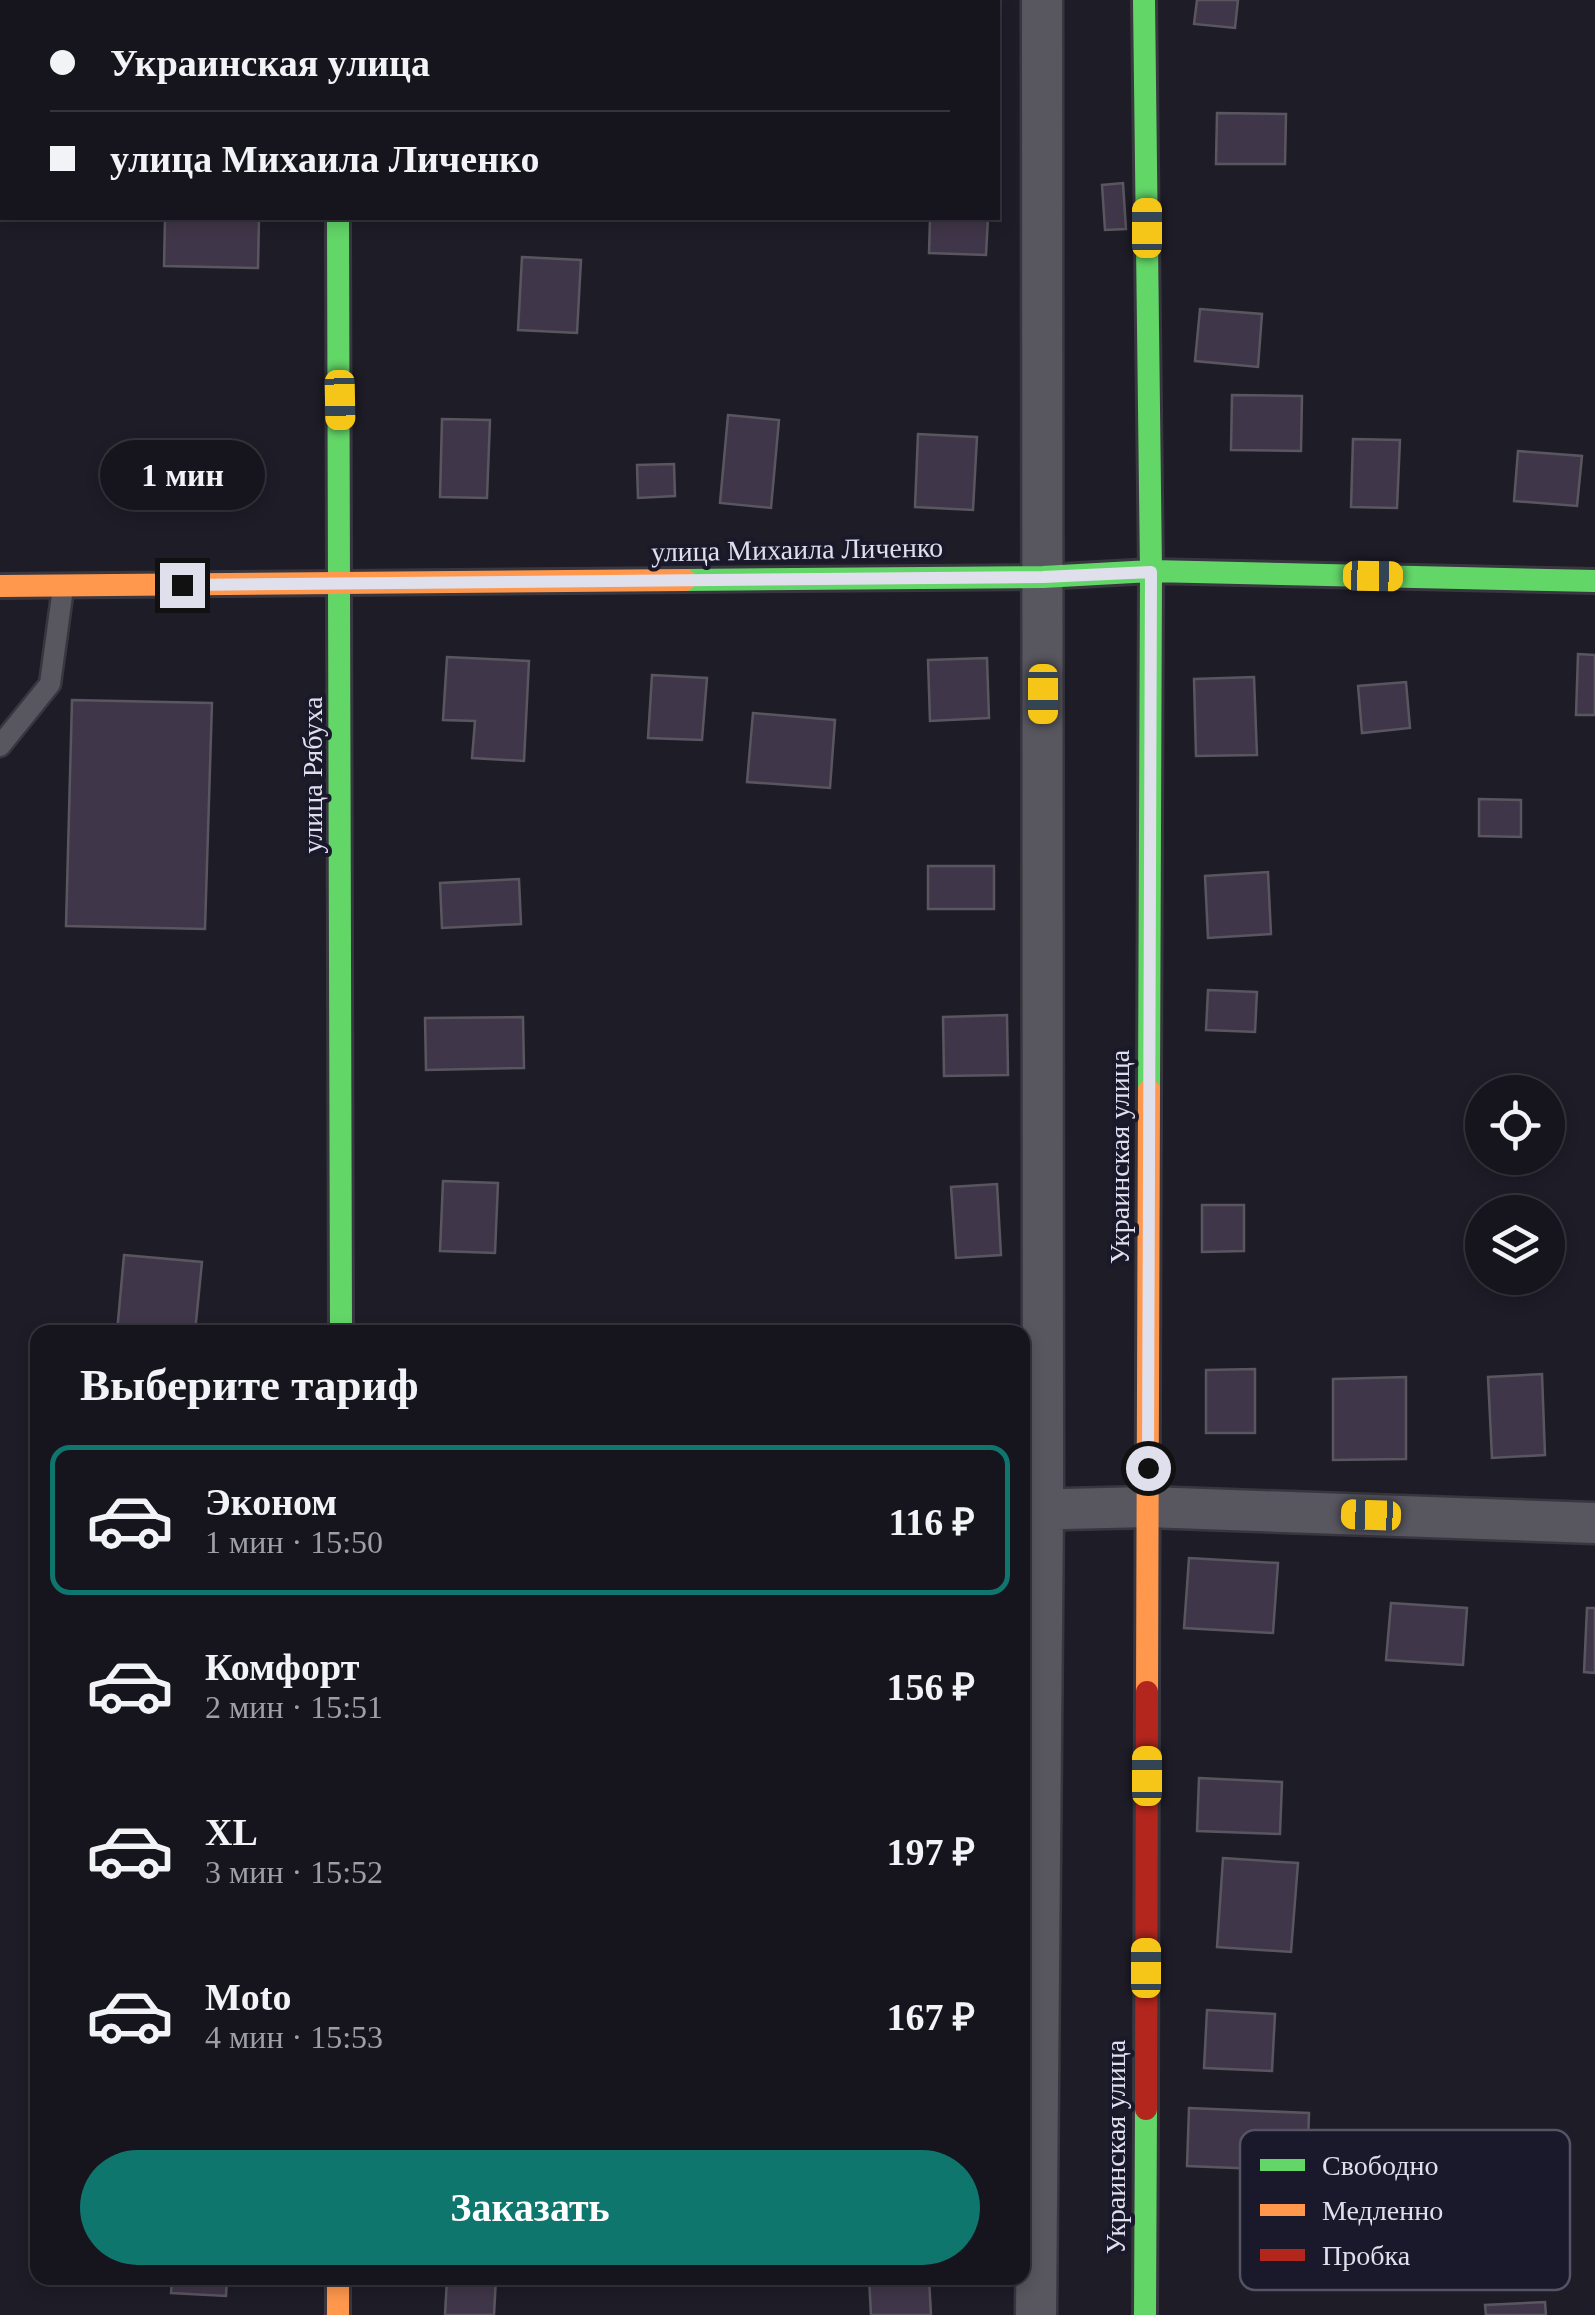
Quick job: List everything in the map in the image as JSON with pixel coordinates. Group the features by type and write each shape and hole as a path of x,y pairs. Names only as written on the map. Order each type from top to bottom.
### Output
{"main road":[{"name":"Украинская улица","path":"1144,0 1151,572 1145,2315"},
{"name":"улица Рябуха","path":"338,220 341,1325"},
{"name":"улица Михаила Личенко","path":"0,586 1043,577 1151,572 1595,581"},
{"path":"338,2285 338,2315"}],"street":[{"path":"1036,2315 1033,1509 1043,577 1042,0"},
{"path":"1033,1509 1148,1506 1595,1523"}],"lane":[{"path":"0,746 6,727 43,695 54,672 63,586"}],"building":[{"path":"1197,0 1238,0 1235,28 1194,24"},
{"path":"1217,113 1286,114 1285,164 1216,164"},
{"path":"1123,183 1126,229 1105,230 1102,185"},
{"path":"165,220 259,220 258,268 164,266"},
{"path":"930,220 988,220 986,255 929,253"},
{"path":"522,257 581,260 577,333 518,330"},
{"path":"1200,309 1262,314 1258,367 1195,361"},
{"path":"1232,395 1302,396 1301,451 1231,450"},
{"path":"728,415 779,420 771,508 720,503"},
{"path":"442,419 490,420 487,498 440,497"},
{"path":"918,434 977,437 973,510 915,507"},
{"path":"1353,439 1400,440 1397,508 1351,507"},
{"path":"1518,451 1582,456 1577,506 1514,501"},
{"path":"209,455 211,504 144,507 142,458"},
{"path":"674,464 675,496 638,498 637,465"},
{"path":"1578,654 1595,655 1595,715 1576,715"},
{"path":"447,657 529,661 524,761 472,758 475,721 443,720"},
{"path":"987,658 989,718 930,721 928,660"},
{"path":"652,675 707,678 702,740 648,738"},
{"path":"1254,677 1257,755 1196,756 1194,679"},
{"path":"1406,682 1410,728 1362,733 1358,686"},
{"path":"72,700 212,703 205,929 66,926"},
{"path":"753,713 835,720 830,788 747,782"},
{"path":"1479,799 1521,800 1521,837 1479,836"},
{"path":"928,866 994,866 994,909 928,909"},
{"path":"1268,872 1271,934 1208,938 1205,876"},
{"path":"519,879 521,924 442,928 440,883"},
{"path":"1208,990 1257,992 1255,1032 1206,1030"},
{"path":"1007,1015 1008,1075 944,1076 943,1017"},
{"path":"523,1017 524,1068 426,1070 425,1018"},
{"path":"443,1181 498,1183 495,1253 440,1251"},
{"path":"997,1184 1001,1255 956,1258 951,1187"},
{"path":"1202,1205 1244,1205 1244,1251 1202,1252"},
{"path":"124,1255 202,1262 196,1325 118,1325"},
{"path":"1255,1369 1255,1433 1206,1433 1206,1370"},
{"path":"1542,1374 1545,1455 1492,1458 1488,1377"},
{"path":"1406,1377 1406,1459 1333,1460 1333,1379"},
{"path":"1189,1558 1278,1563 1273,1633 1184,1628"},
{"path":"1391,1603 1467,1608 1463,1665 1386,1660"},
{"path":"1587,1608 1595,1608 1595,1673 1584,1672"},
{"path":"1199,1778 1282,1782 1280,1834 1197,1831"},
{"path":"1223,1858 1298,1863 1291,1952 1217,1947"},
{"path":"1207,2010 1275,2014 1272,2071 1204,2068"},
{"path":"1189,2108 1309,2113 1308,2130 1240,2130 1240,2168 1187,2166"},
{"path":"172,2285 227,2285 226,2296 171,2293"},
{"path":"447,2285 496,2285 494,2315 445,2315"},
{"path":"869,2285 929,2285 931,2315 871,2315"},
{"path":"1545,2302 1546,2315 1486,2315 1485,2305"}],"traffic: fast":[{"path":"1144,0 1151,571 1149,1090"},
{"path":"338,220 341,1325"},
{"path":"685,580 1043,577 1151,571 1595,581"},
{"path":"1145,2315 1146,2109"}],"traffic: slow":[{"path":"0,586 685,580"},
{"path":"1147,1692 1149,1090"},
{"path":"338,2285 338,2315"}],"traffic: jam":[{"path":"1146,2109 1147,1692"}],"route":[{"path":"182,585 1043,577 1151,572 1148,1468"}]}
